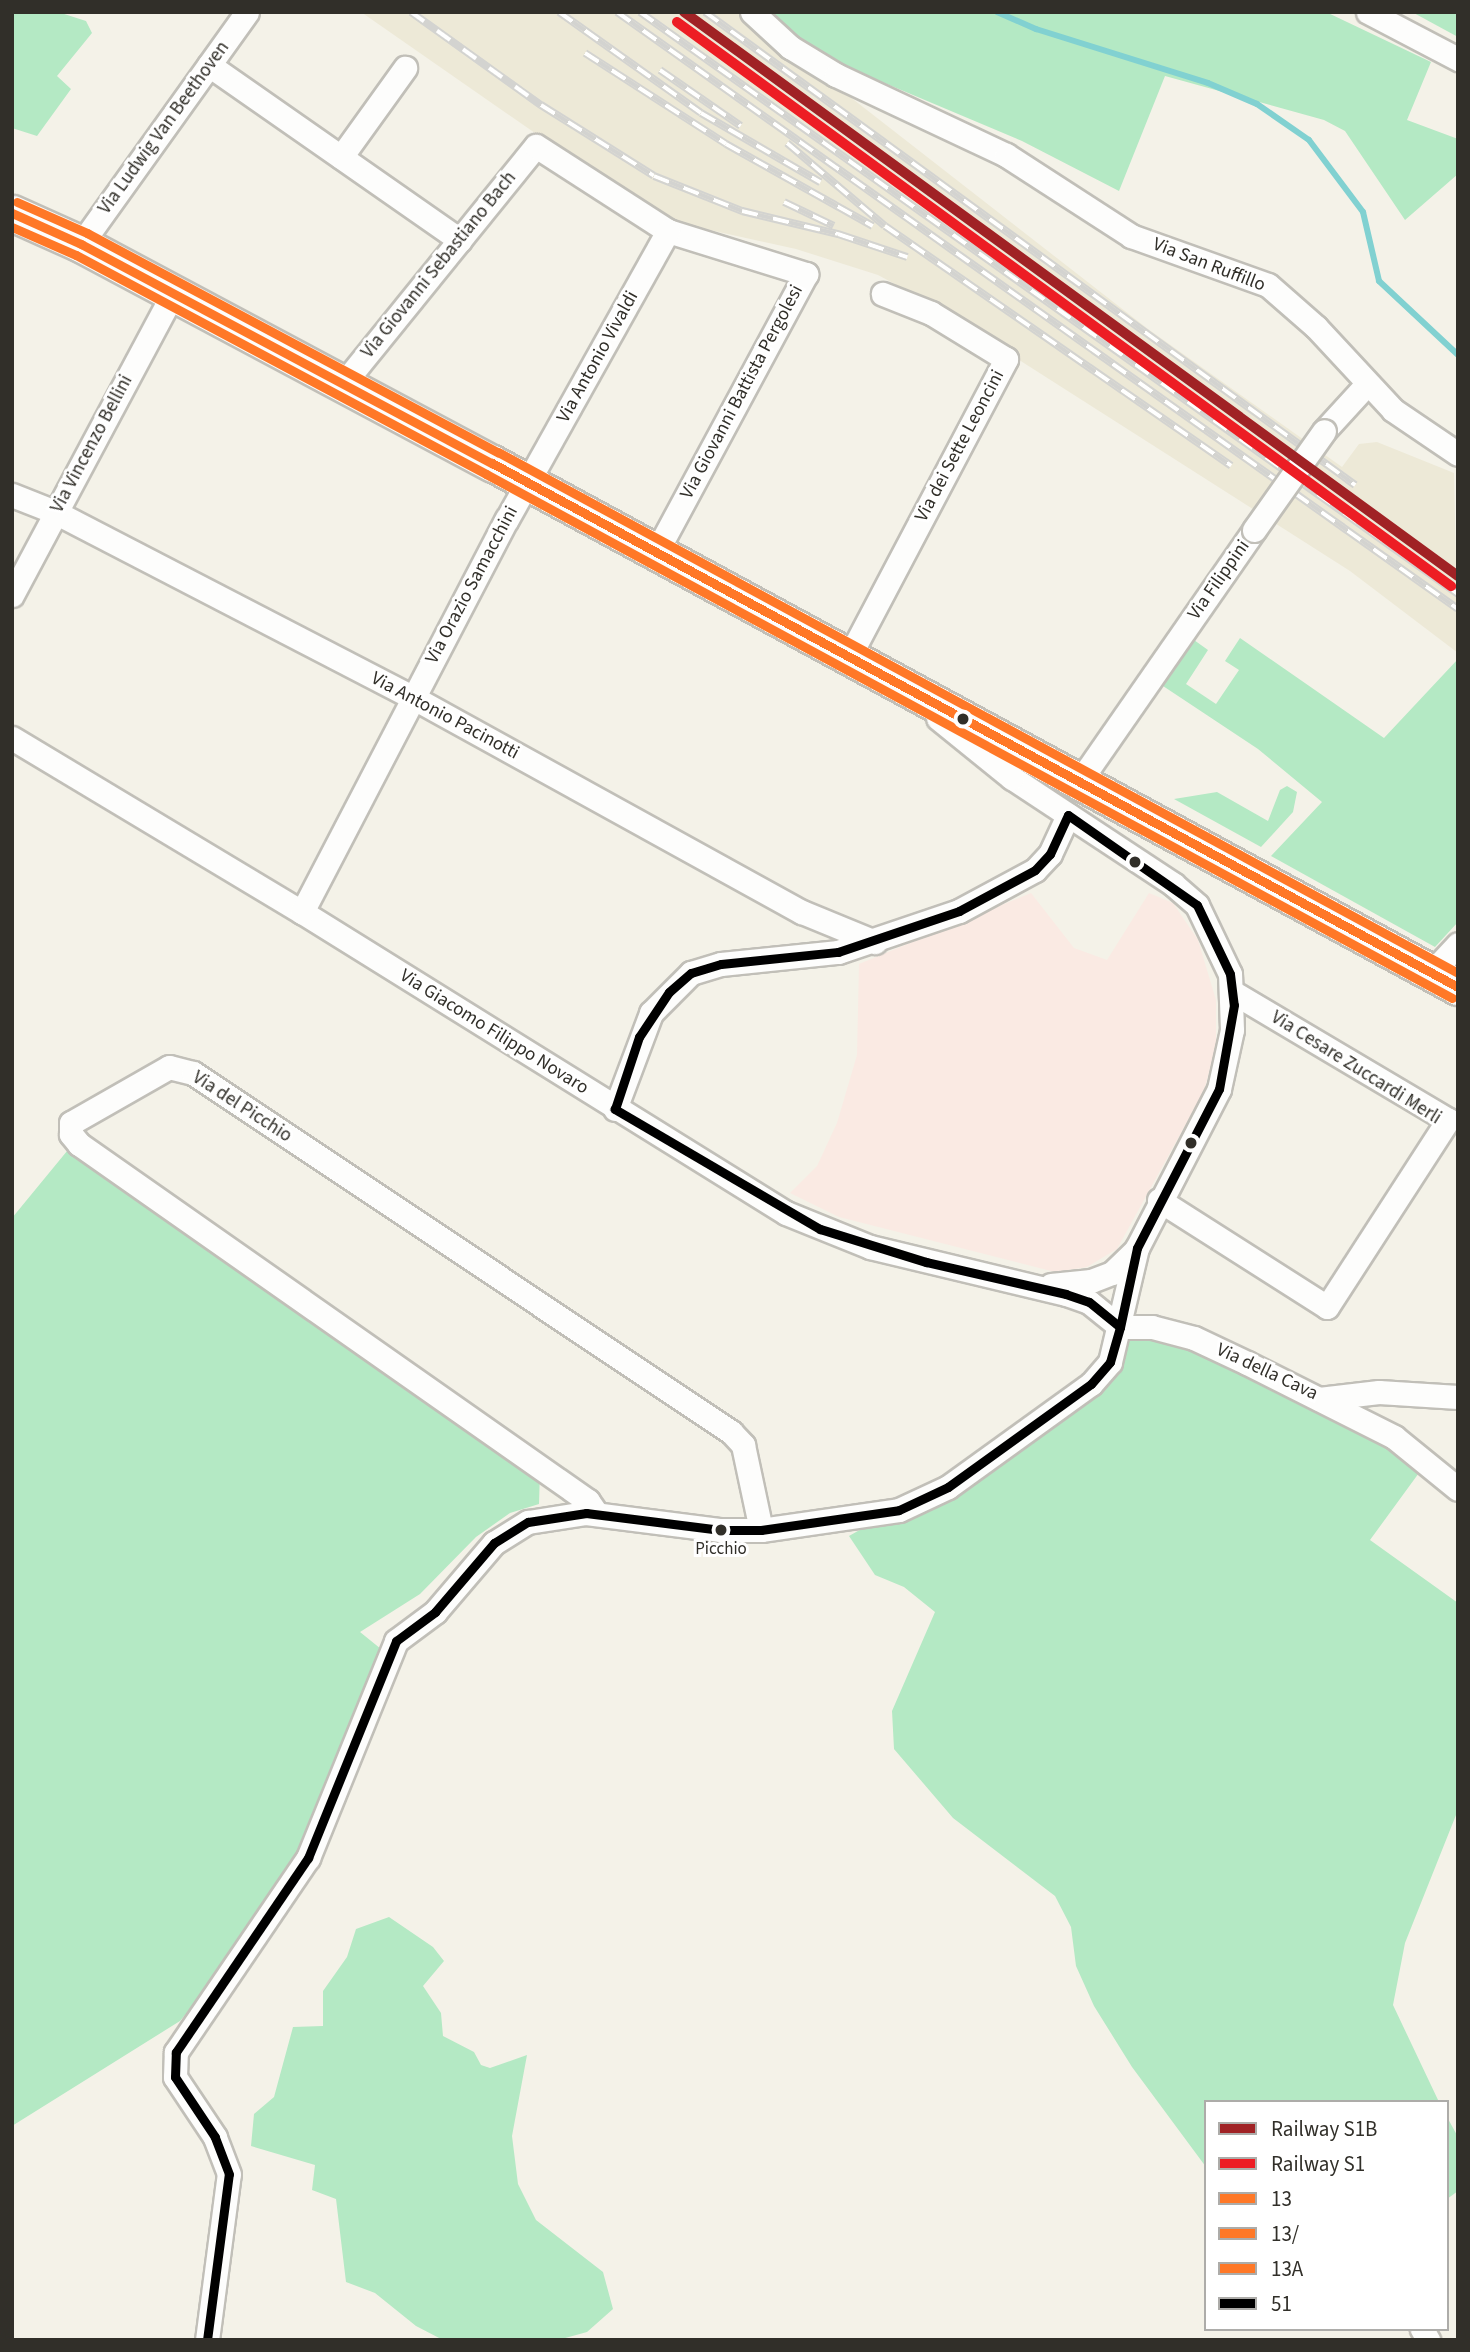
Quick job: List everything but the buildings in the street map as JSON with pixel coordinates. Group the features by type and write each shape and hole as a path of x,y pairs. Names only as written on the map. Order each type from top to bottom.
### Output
{"main road":[{"path":"12,213 80,244 173,293 894,681 1015,764 1079,782 1445,980"}],"street":[{"name":"Via Ludwig Van Beethoven","path":"80,244 247,12"},
{"name":"Via San Ruffillo","path":"752,12 790,47 836,75 967,134 1006,155 1131,236 1268,285 1317,327 1393,410 1458,454"},
{"path":"1368,12 1458,59"},
{"path":"209,65 460,240"},
{"path":"341,157 405,68"},
{"name":"Via Giovanni Battista Pergolesi","path":"536,146 668,231 806,274 655,554"},
{"name":"Via Giovanni Sebastiano Bach","path":"342,384 536,146"},
{"name":"Via Antonio Vivaldi","path":"528,483 668,231"},
{"name":"Via Vincenzo Bellini","path":"12,595 173,293"},
{"name":"Via dei Sette Leoncini","path":"849,657 1006,359 931,313 883,294"},
{"name":"Via Filippini","path":"1079,782 1324,431 1367,384"},
{"name":"Via Orazio Samacchini","path":"302,912 412,697 528,483"},
{"name":"Via Antonio Pacinotti","path":"12,495 55,512 412,697 802,912 875,942"},
{"name":"Via Giacomo Filippo Novaro","path":"12,738 302,912 615,1109 820,1229 926,1262 1037,1285 1089,1302 1120,1327"},
{"path":"206,2340 229,2174 219,2145 175,2077 181,2041 308,1858 396,1641 435,1612 509,1530 553,1515 597,1514 721,1530 761,1530 852,1520 923,1501 1091,1384 1110,1362 1137,1248 1159,1200 1219,1089 1232,1030 1232,992 1217,943 1197,905 1173,884 1068,816 1015,764"},
{"path":"615,1109 651,1013 691,974 721,964 838,952 875,942 959,911 1035,870 1050,854 1068,816"},
{"path":"1445,980 1458,944"},
{"name":"Via Cesare Zuccardi Merli","path":"1159,1200 1327,1307 1448,1120 1232,992"},
{"name":"Via del Picchio","path":"597,1514 588,1501 79,1144 71,1134 71,1123 169,1067 193,1073 731,1432 743,1444 761,1530"},
{"name":"Via Giacomo Filippo Novaro","path":"1037,1285 1091,1281 1118,1269 1137,1248"},
{"name":"Via della Cava","path":"1120,1327 1152,1327 1194,1338 1320,1399 1379,1392 1458,1397"},
{"path":"1320,1399 1394,1437 1458,1489"}],"shaded area":[{"path":"361,12 741,12 1148,329 1342,467 1359,444 1377,442 1454,473 1458,653 1350,571 930,303 878,275 796,249 678,223 545,140"},
{"path":"1031,893 1074,948 1107,960 1149,893 1173,903 1198,940 1216,1000 1216,1046 1204,1091 1117,1249 1087,1267 1055,1272 839,1217 790,1193 817,1166 837,1123 857,1055 859,964"}],"green space":[{"path":"12,12 58,12 86,21 92,33 57,76 71,89 37,136 12,128"},
{"path":"766,12 1326,12 1431,62 1407,120 1458,139 1458,174 1405,220 1345,131 1324,120 1165,76 1119,191 1022,141 837,63 794,37"},
{"path":"1412,12 1458,12 1458,37"},
{"path":"1240,638 1384,738 1458,659 1458,922 1435,947 1271,856 1322,802 1258,749 1163,686 1194,640 1208,650 1186,684 1216,704 1239,670 1225,661"},
{"path":"1287,786 1297,792 1293,812 1261,847 1174,799 1217,792 1268,821 1280,790"},
{"path":"72,1145 540,1471 539,1504 510,1513 476,1537 420,1594 360,1632 381,1649 308,1845 237,1952 180,2021 12,2126 12,1218"},
{"path":"1147,1319 1259,1371 1424,1466 1370,1540 1458,1603 1458,1810 1405,1943 1393,2005 1438,2100 1204,2100 1204,2164 1132,2067 1094,2006 1076,1966 1071,1927 1055,1896 953,1818 894,1749 892,1711 935,1612 904,1587 875,1575 849,1536 1048,1424 1113,1363"},
{"path":"389,1917 433,1947 444,1961 423,1986 441,2013 443,2036 474,2052 481,2065 490,2068 527,2055 512,2136 518,2184 536,2220 603,2272 613,2309 587,2332 558,2340 443,2340 416,2326 375,2293 346,2282 336,2199 312,2190 315,2165 251,2146 254,2114 274,2097 293,2027 323,2026 323,1991 347,1957 356,1929"},
{"path":"1449,2121 1458,2137 1458,2191 1449,2198"}],"waterway":[{"path":"997,12 1036,29 1208,83 1257,104 1309,140 1363,212 1379,281 1458,355"}],"railway":[{"path":"411,12 541,105 654,176 742,211 838,234 907,257"},
{"path":"559,12 701,113 820,182"},
{"path":"617,12 1458,609"},
{"path":"640,12 1458,594"},
{"path":"705,12 1355,485"},
{"path":"585,53 726,144 873,226"},
{"path":"660,70 741,126"},
{"path":"787,143 885,226 1231,466"},
{"path":"784,202 834,226"}],"rail line":[{"name":"S1B","path":"684,12 1458,576"},
{"name":"S1","path":"677,22 1451,586"}],"transit line":[{"name":"13A","path":"17,202 87,233 498,452 1458,973"},
{"name":"13","path":"12,213 81,244 492,463 1458,987"},
{"name":"13/","path":"12,227 76,255 486,474 1452,998"},
{"name":"51","path":"1068,815 1197,905 1230,974 1234,1005 1219,1089 1137,1248 1120,1327 1089,1302 1066,1294 926,1262 820,1229 615,1109 639,1037 669,992 691,973 721,964 838,952 959,911 1035,870 1050,854 1068,815"},
{"name":"51","path":"207,2340 229,2174 215,2137 175,2077 176,2052 308,1858 396,1641 435,1612 494,1543 528,1522 586,1513 721,1530 761,1530 899,1510 948,1487 1091,1384 1110,1362 1120,1327"}],"place":[{"name":"Picchio","path":"721,1530"}]}
